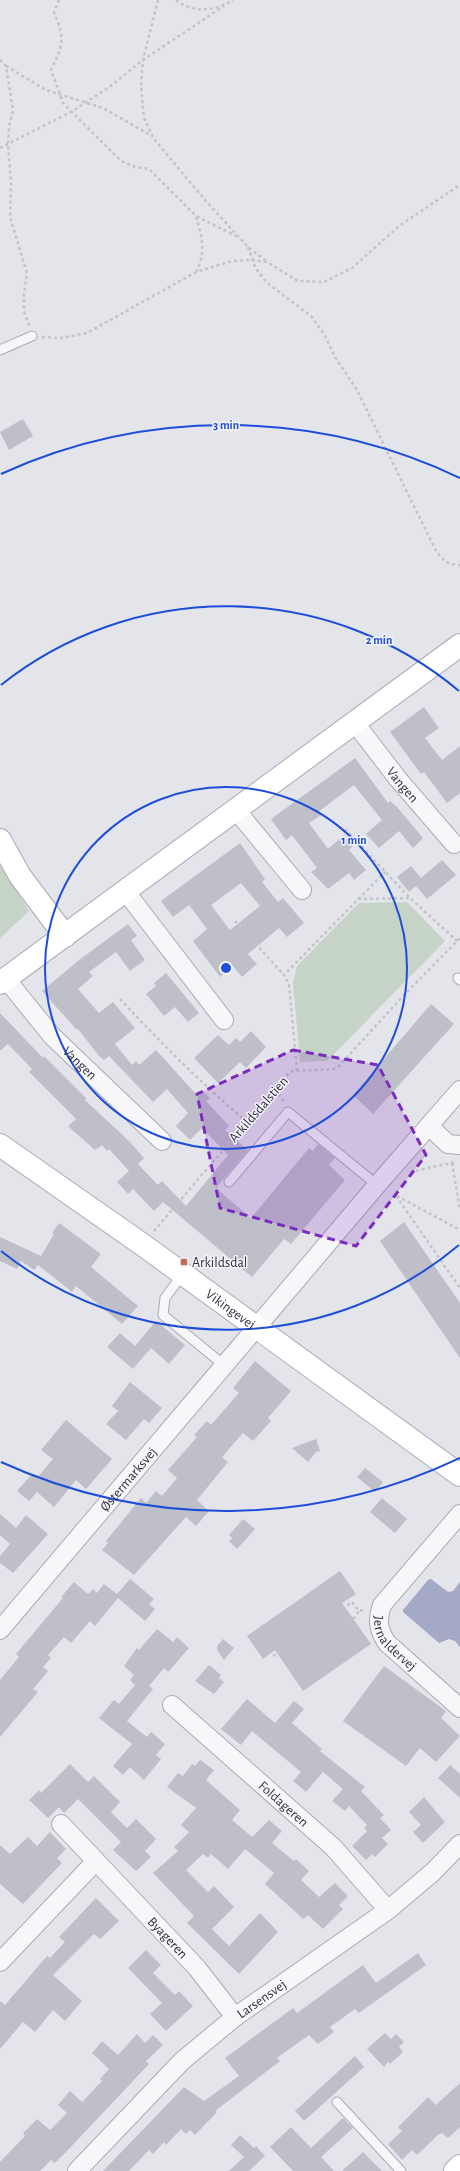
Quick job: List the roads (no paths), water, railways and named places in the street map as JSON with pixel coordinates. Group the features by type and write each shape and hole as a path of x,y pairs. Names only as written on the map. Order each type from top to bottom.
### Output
{"street":[{"name":"Vangen","path":"162,1141 52,1036 3,981 460,646"},
{"name":"Vangen","path":"355,722 398,778 454,844"},
{"path":"236,810 302,890"},
{"path":"0,840 20,876 65,936"},
{"path":"126,892 224,1020"},
{"path":"257,1328 377,1185 460,1090"},
{"path":"428,1126 448,1144 460,1145"},
{"name":"Vikingevej","path":"0,1145 142,1245 460,1475"},
{"name":"Østermarksvej","path":"0,1630 257,1328"},
{"name":"Jernaldervej","path":"460,1514 382,1605 378,1620 381,1634 387,1643 460,1708"},
{"name":"Foldageren","path":"172,1705 333,1847 388,1910"},
{"name":"Byageren","path":"61,1824 197,1968 235,2017"},
{"name":"Larsensvej","path":"77,2171 182,2061 235,2017 388,1910 433,1872 460,1844"},
{"path":"0,1962 96,1861"},
{"path":"454,2171 460,2166"}],"lane":[{"path":"0,350 32,336"},
{"path":"230,1182 288,1112 377,1185"},
{"path":"182,1274 164,1298 163,1315 225,1366"},
{"path":"337,2102 401,2171"}],"water":[{"path":"431,1579 448,1592 453,1591 460,1582 460,1647 455,1641 449,1639 439,1643 403,1612 403,1610 428,1580"}],"place":[{"name":"Arkildsdal","path":"184,1262"}]}
